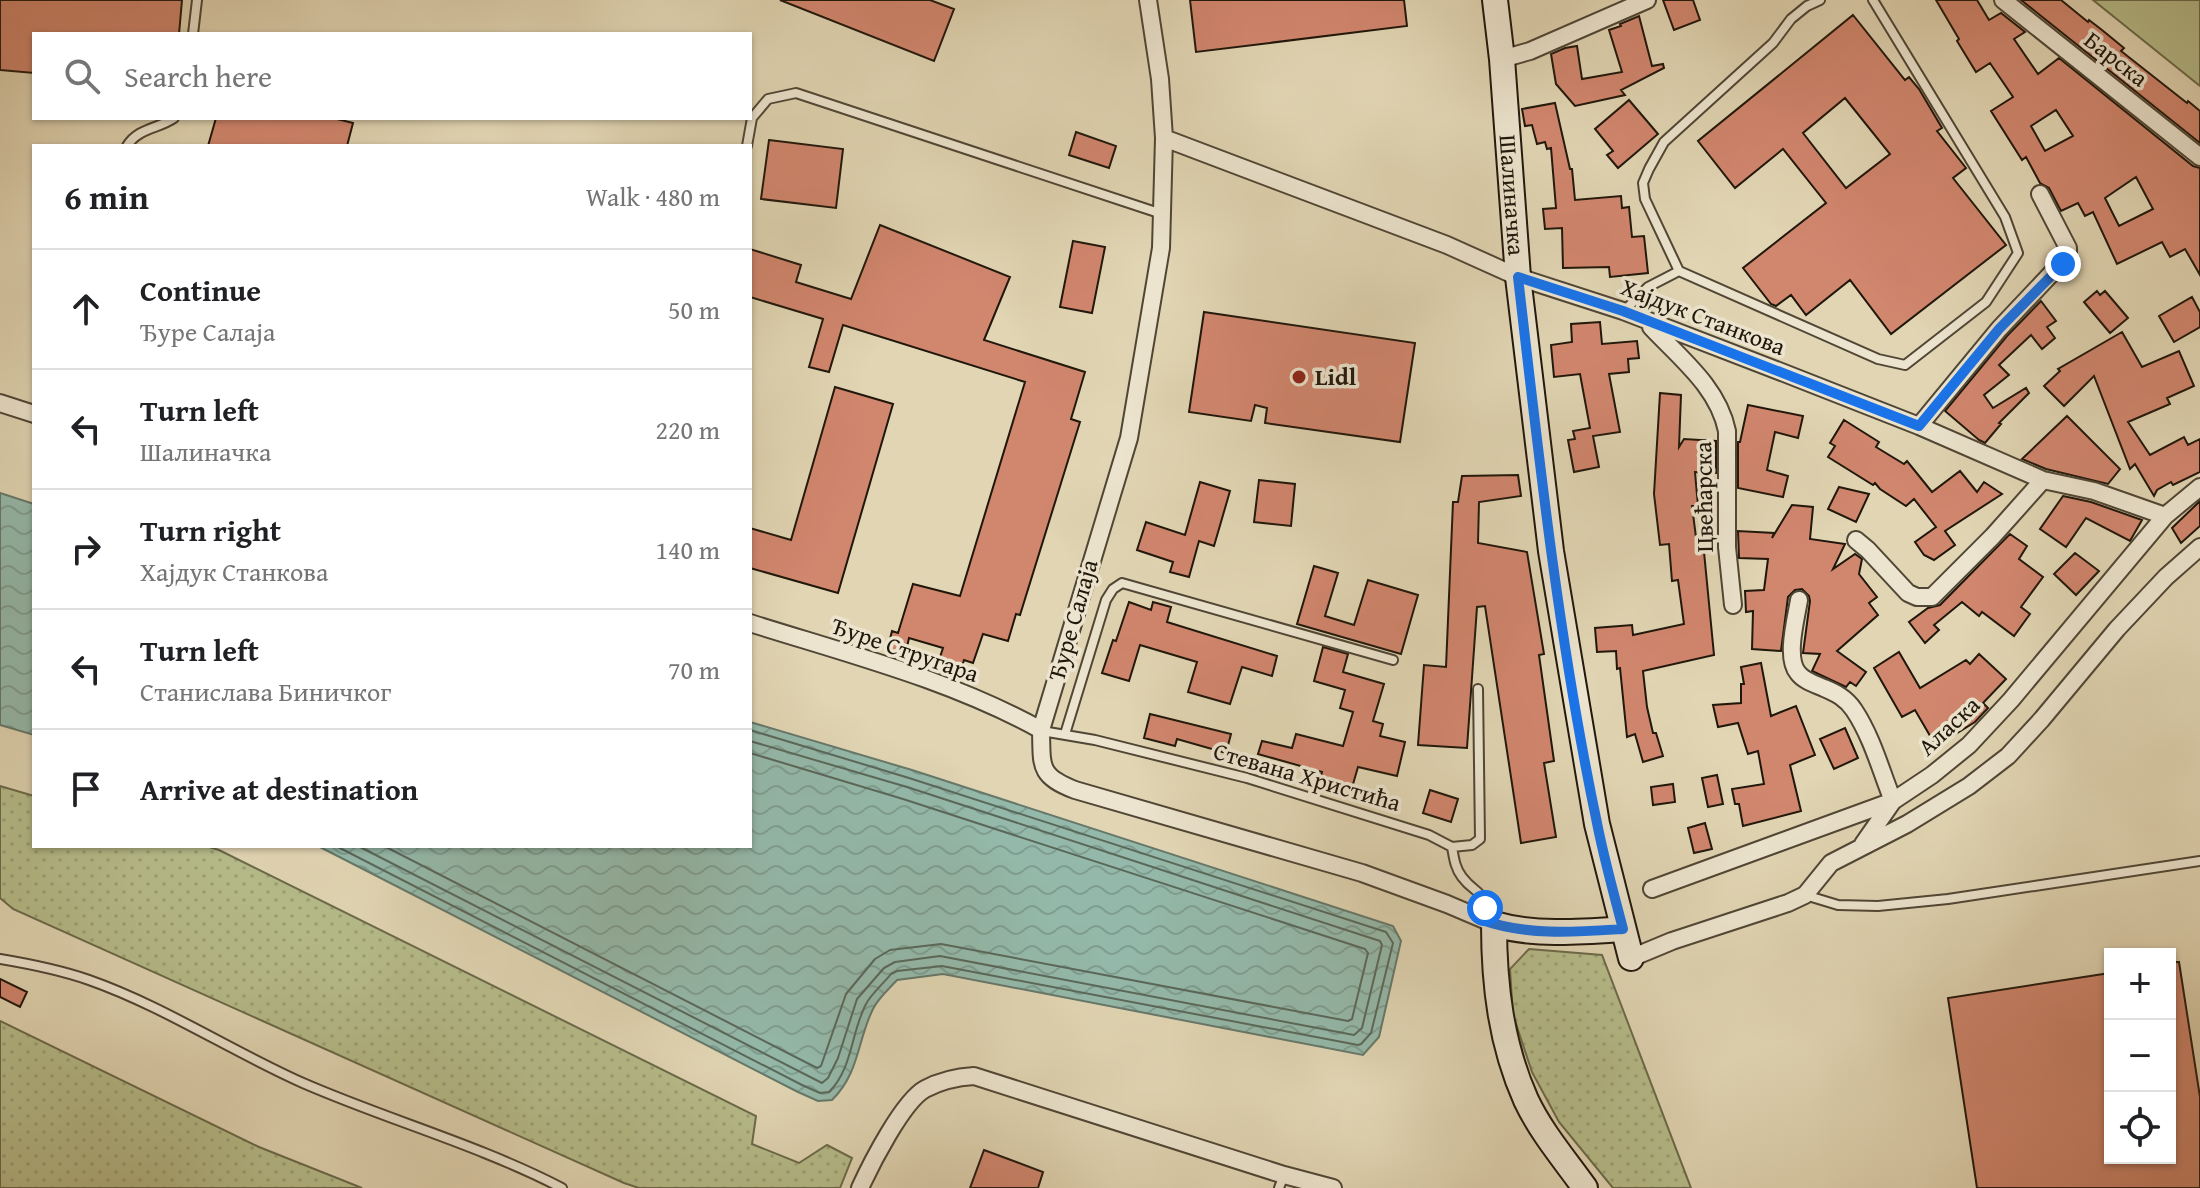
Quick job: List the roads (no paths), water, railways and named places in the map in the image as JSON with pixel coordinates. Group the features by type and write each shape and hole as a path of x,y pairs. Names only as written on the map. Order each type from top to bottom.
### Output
{"main road":[{"name":"Шалиначка","path":"1495,0 1518,277 1536,437 1565,638 1597,824 1631,958"},
{"name":"Ђуре Салаја","path":"1488,922 1533,932 1623,929"},
{"path":"1488,922 1502,1029 1512,1063 1527,1102 1585,1188"}],"street":[{"name":"Ђуре Салаја","path":"1148,0 1160,79 1164,138 1161,248 1129,438 1041,730 1041,761 1047,773 1059,784 1362,873 1488,922"},
{"path":"1502,59 1530,51 1647,0"},
{"name":"Барска","path":"2003,0 2200,157"},
{"name":"Хајдук Станкова","path":"1164,138 1447,245 1518,277 1623,311 1919,426 2043,480 2094,491 2165,516"},
{"path":"1919,426 1999,329 2068,256 2068,248 2040,194"},
{"name":"Цвећарска","path":"1645,321 1698,375 1725,418 1727,547 1733,605"},
{"path":"0,403 32,413"},
{"path":"1856,540 1908,593 1917,597 1932,597 1984,546 2043,480"},
{"name":"Аласка","path":"1652,889 1893,801 1932,775 1969,745 2011,700 2165,516 2200,487"},
{"path":"1631,958 1805,895 1831,863 1907,824 1969,786 2008,756 2117,629 2166,577 2200,547"},
{"path":"1799,600 1792,644 1795,670 1810,682 1844,698 1854,709 1893,801 1861,846"},
{"name":"Ђуре Стругара","path":"752,624 892,667 1007,712 1041,730"},
{"path":"860,1188 903,1113 922,1091 955,1077 974,1076 1282,1182 1333,1188"}],"lane":[{"path":"193,32 197,0"},
{"path":"1820,0 1791,19 1773,43 1664,142 1643,183 1645,199 1679,271 1878,359 1905,365 1986,302 2018,253 2005,217 1873,0"},
{"path":"752,118 768,99 796,93 1162,214"},
{"path":"128,144 145,129 171,120"},
{"path":"747,144 752,120"},
{"path":"1623,311 1648,287 1679,271"},
{"path":"1065,734 1106,600 1113,589 1122,583 1393,660"},
{"path":"1478,689 1480,839 1472,845 1452,847 1454,862 1463,878 1482,895 1488,922"},
{"name":"Стевана Христића","path":"1041,730 1247,778 1404,826 1452,847"},
{"path":"1805,895 1838,905 1878,906 1948,899 2200,861"},
{"path":"0,959 33,965 129,996 303,1083 522,1167 562,1188"}],"water":[{"path":"0,493 32,503 32,734 0,725"},
{"path":"752,723 912,770 1393,926 1401,941 1379,1037 1363,1055 943,974 897,980 881,997 868,1021 848,1078 832,1100 818,1101 322,848 752,848"}],"place":[{"name":"Lidl","path":"1299,377"}]}
